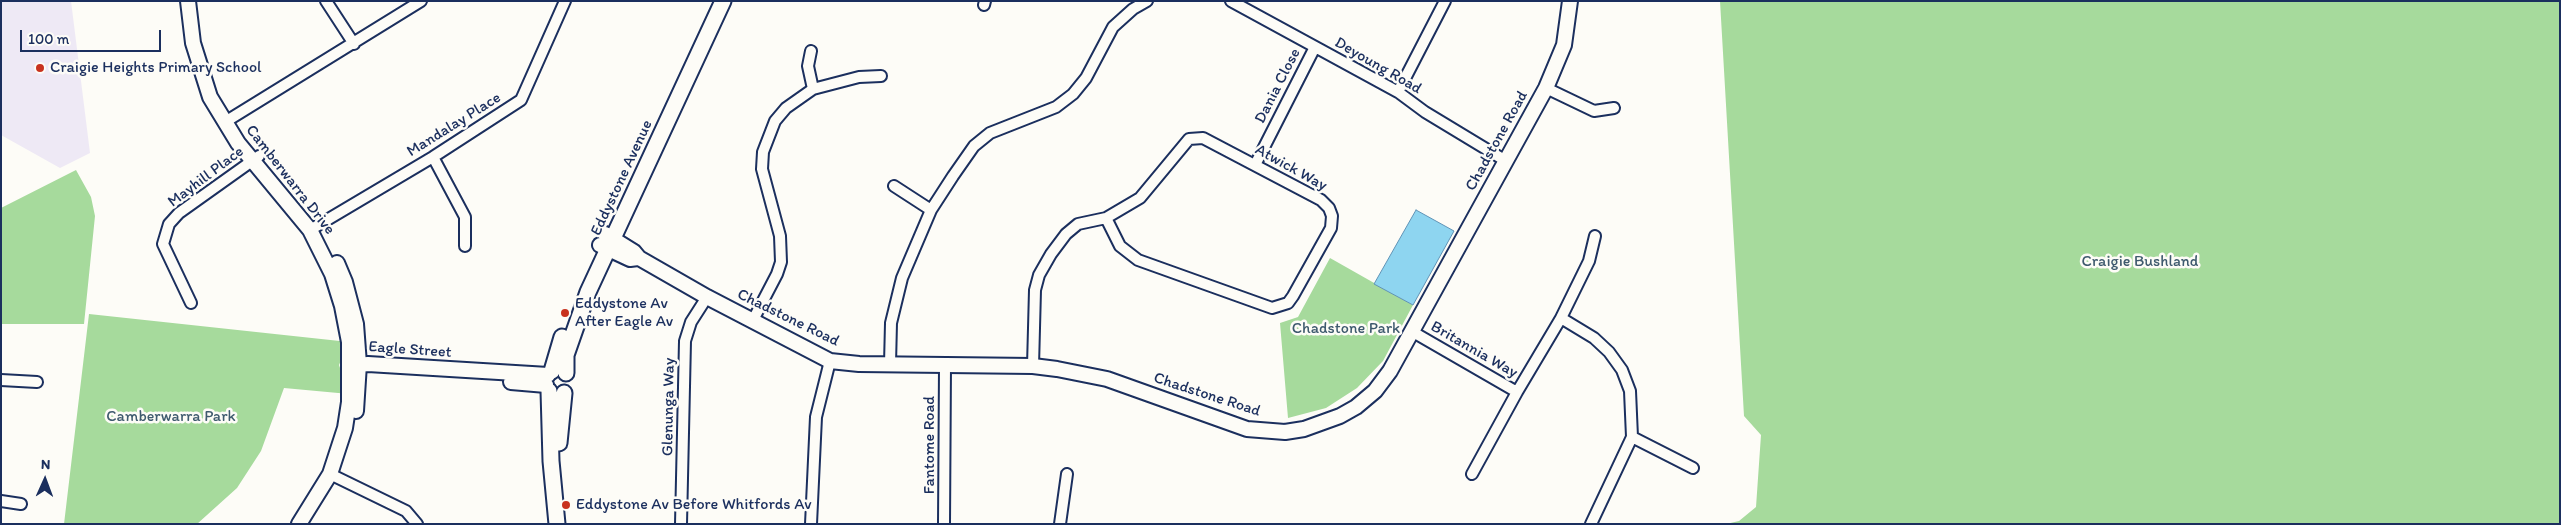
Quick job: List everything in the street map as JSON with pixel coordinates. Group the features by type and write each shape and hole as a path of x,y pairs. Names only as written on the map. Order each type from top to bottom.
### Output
{"main road":[{"name":"Eddystone Avenue","path":"606,241 714,1"},
{"name":"Eddystone Avenue","path":"557,524 551,461 554,381 576,298 606,241 723,1"},
{"name":"Eddystone Avenue","path":"554,381 565,524"}],"street":[{"name":"Camberwarra Drive","path":"188,1 193,43 210,96 255,159 313,227 332,274 342,306 356,368 334,476 310,524"},
{"name":"Camberwarra Drive","path":"197,1 202,47 228,120"},
{"path":"326,1 354,44"},
{"path":"228,120 421,1"},
{"name":"Mandalay Place","path":"313,227 432,157 521,100 565,1"},
{"path":"890,364 891,322 894,303 916,244 931,210 974,146 990,132 1056,107 1073,94 1086,78 1114,27 1133,9 1147,1"},
{"name":"Deyoung Road","path":"1232,1 1398,92 1425,112 1506,161"},
{"path":"1398,92 1445,1"},
{"name":"Chadstone Road","path":"606,241 634,252 639,258 707,297 830,361 945,366 1033,366 1107,379 1247,429 1285,432 1304,429 1340,416 1356,407 1375,391 1390,371 1546,88 1564,45 1570,1"},
{"name":"Dania Close","path":"1255,165 1315,47"},
{"path":"811,51 808,66 813,89"},
{"path":"752,322 777,274 781,262 780,236 762,169 763,152 775,121 786,108 813,89 859,76 880,76"},
{"path":"1546,88 1594,111 1614,108"},
{"name":"Atwick Way","path":"1033,366 1035,297 1040,275 1066,234 1078,224 1106,218 1140,198 1189,139 1204,138 1321,200 1329,208 1332,216 1331,228 1294,296 1281,307 1272,308 1138,260 1120,246 1106,218"},
{"path":"432,157 465,217 465,246"},
{"name":"Mayhill Place","path":"191,303 163,244 169,224 179,213 255,159"},
{"path":"894,186 931,210"},
{"name":"Britannia Way","path":"1413,332 1517,392 1561,318 1589,261 1595,236"},
{"name":"Glenunga Way","path":"681,524 685,341 691,322 707,297"},
{"path":"1561,318 1594,338 1609,352 1622,370 1630,391 1632,437 1591,524"},
{"path":"811,524 816,417 830,361"},
{"name":"Fantome Road","path":"944,524 945,366"},
{"name":"Eagle Street","path":"356,368 554,381"},
{"path":"1,380 36,382"},
{"path":"1472,474 1517,392"},
{"path":"1632,437 1692,468"},
{"path":"1060,524 1067,474"},
{"name":"Camberwarra Drive","path":"300,524 334,476"},
{"path":"334,476 406,511 417,524"},
{"path":"1,501 21,504"}],"shaded area":[{"name":"Craigie Heights Primary School","path":"1,1 71,1 90,153 60,168 1,135"}],"green space":[{"name":"Craigie Bushland","path":"1720,1 2560,2 2560,524 1726,524 1739,521 1756,507 1761,435 1744,416"},
{"path":"76,170 91,197 95,216 84,324 1,324 1,208"},
{"name":"Chadstone Park","path":"1330,258 1413,305 1383,361 1357,388 1326,408 1288,418 1280,323 1298,317"},
{"name":"Camberwarra Park","path":"89,314 349,342 339,365 349,394 284,388 261,451 237,488 197,524 64,524"}],"water":[{"path":"1416,210 1454,231 1413,305 1374,284"}],"place":[{"name":"Craigie Heights Primary School","path":"40,68"},
{"name":"Eddystone Av After Eagle Av","path":"565,313"},
{"name":"Eddystone Av Before Whitfords Av","path":"566,505"}]}
